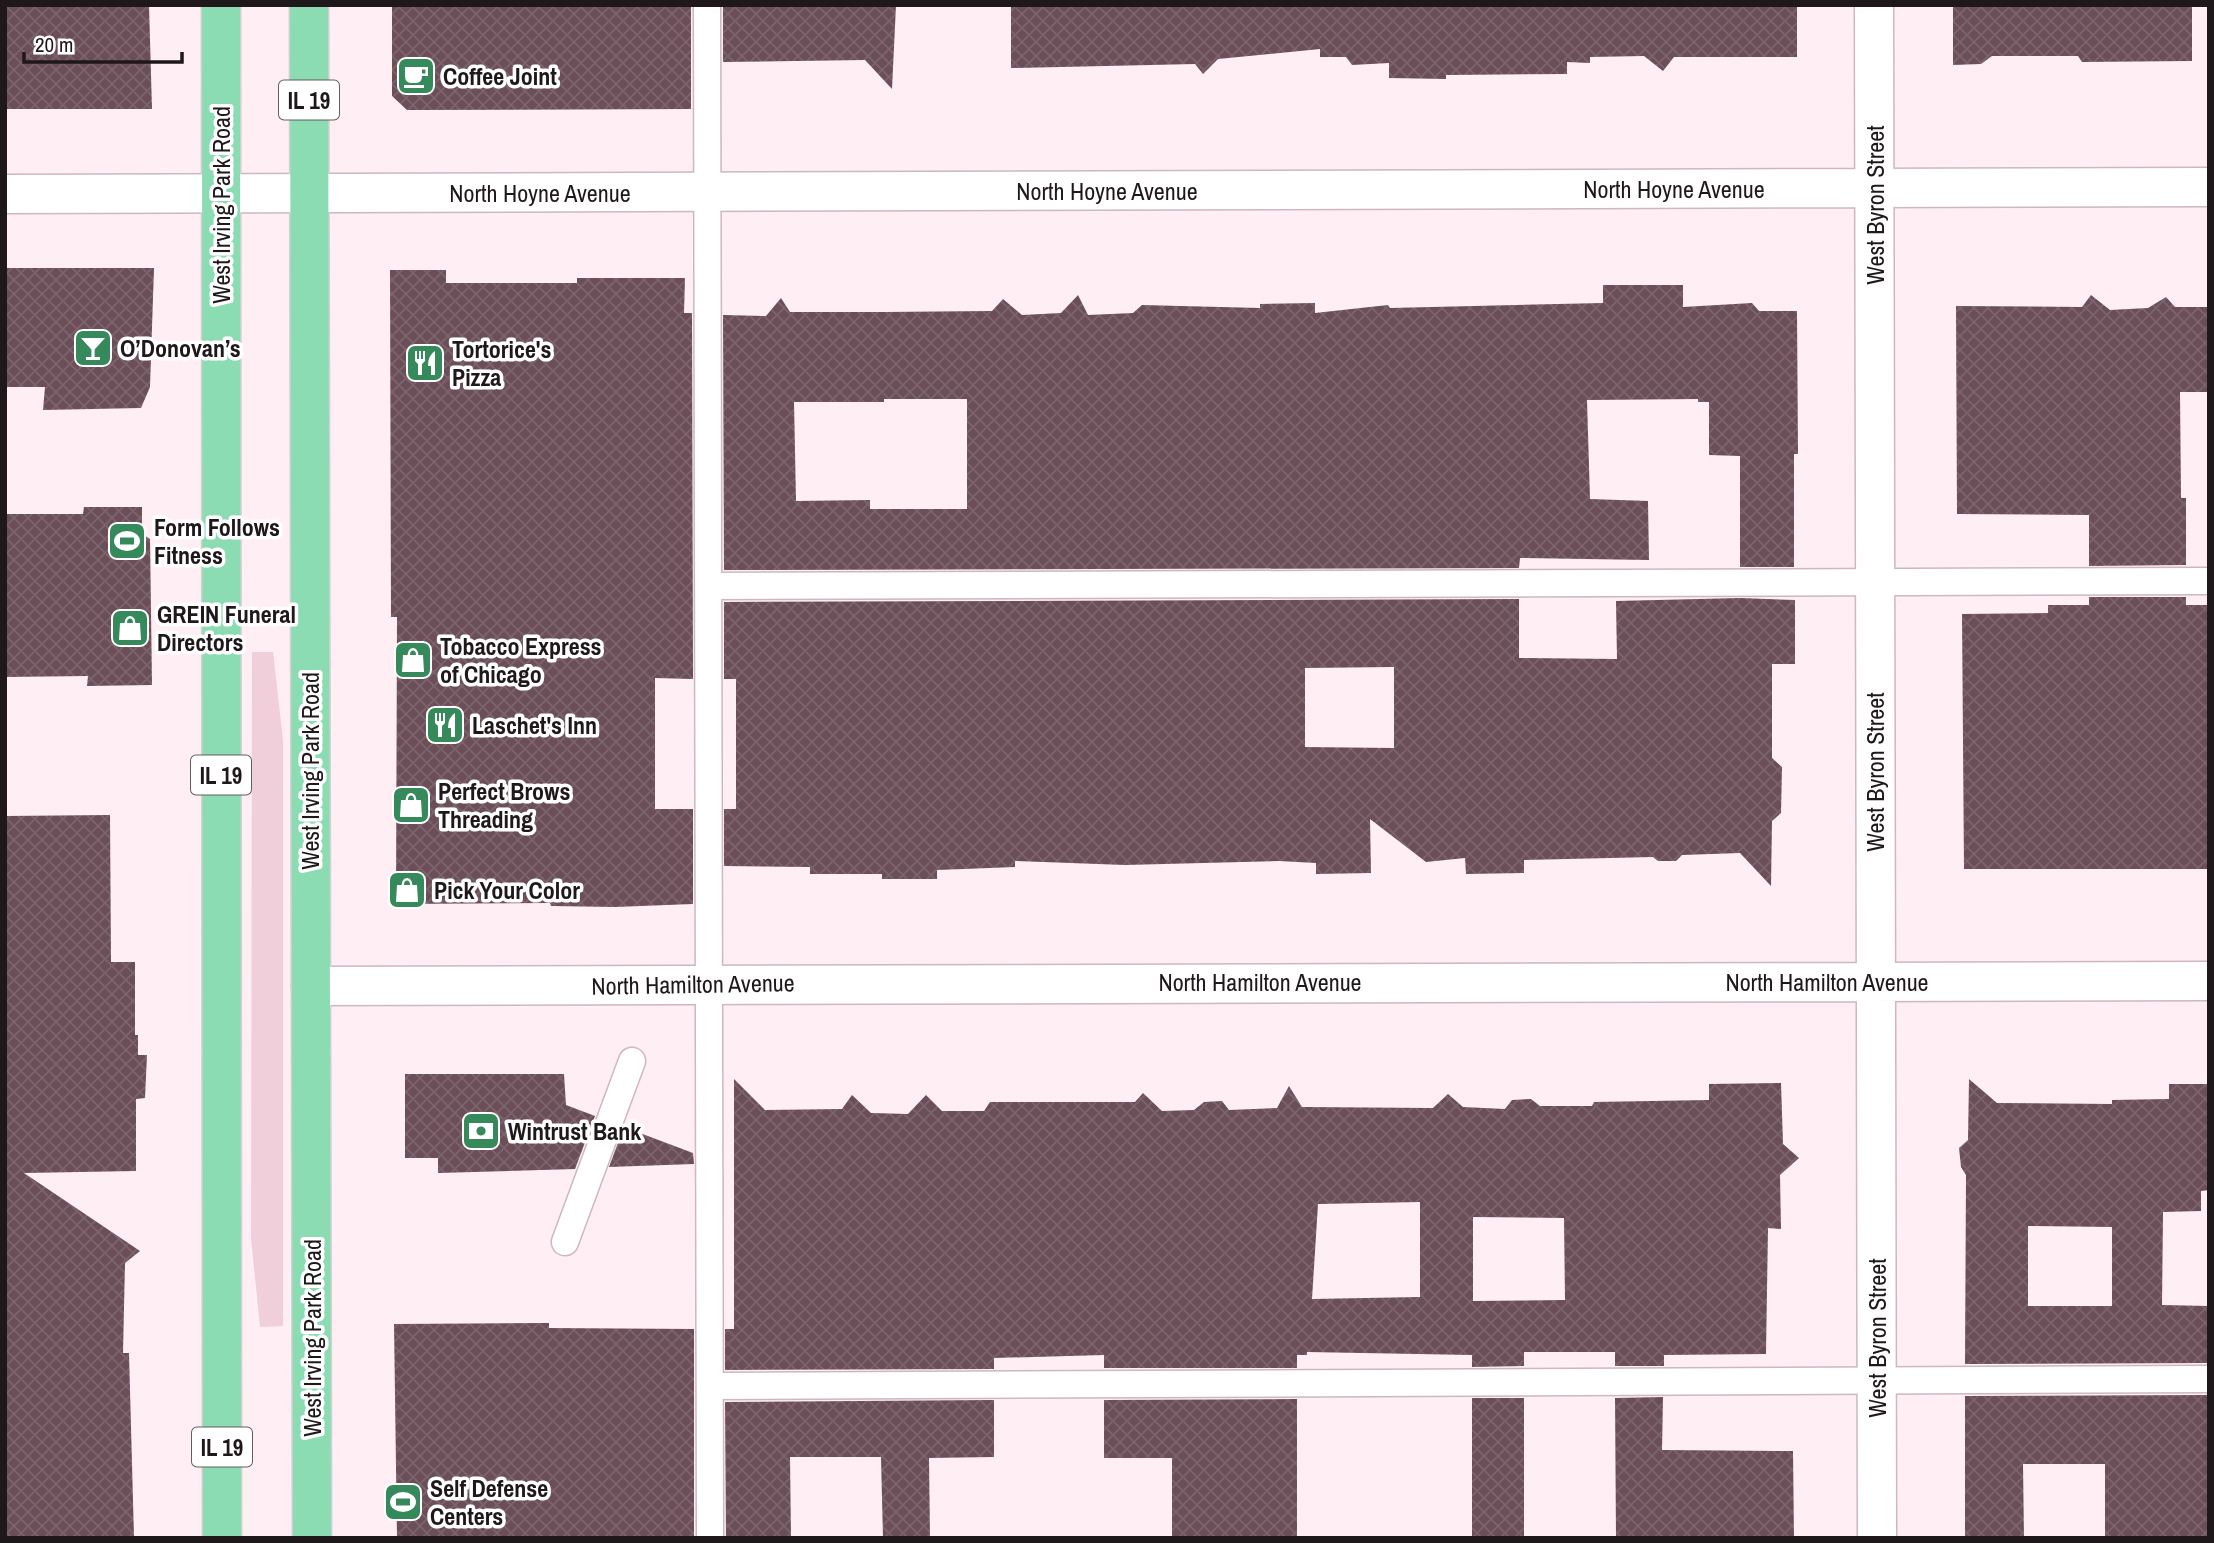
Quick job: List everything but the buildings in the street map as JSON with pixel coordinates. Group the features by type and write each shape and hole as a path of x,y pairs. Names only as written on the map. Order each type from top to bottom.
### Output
{"main road":[{"name":"West Irving Park Road","path":"221,5 222,1538"},
{"name":"West Irving Park Road","path":"309,5 312,1538"}],"street":[{"name":"West Byron Street","path":"1874,5 1877,1538"},
{"name":"North Hoyne Avenue","path":"5,194 2209,187"},
{"name":"North Hamilton Avenue","path":"311,986 2209,981"}],"lane":[{"path":"707,5 710,1538"},
{"path":"709,586 2209,581"},
{"path":"565,1242 632,1061"},
{"path":"710,1386 2209,1379"}],"shaded area":[{"path":"252,652 273,652 283,740 283,1326 260,1327 251,1238"}],"place":[{"name":"Coffee Joint","path":"416,76"},
{"name":"O’Donovan’s","path":"93,348"},
{"name":"Tortorice's Pizza","path":"425,363"},
{"name":"Form Follows Fitness","path":"127,541"},
{"name":"GREIN Funeral Directors","path":"130,628"},
{"name":"Tobacco Express of Chicago","path":"413,660"},
{"name":"Laschet's Inn","path":"445,725"},
{"name":"Perfect Brows Threading","path":"411,805"},
{"name":"Pick Your Color","path":"407,890"},
{"name":"Wintrust Bank","path":"481,1131"},
{"name":"Self Defense Centers","path":"403,1502"}]}
